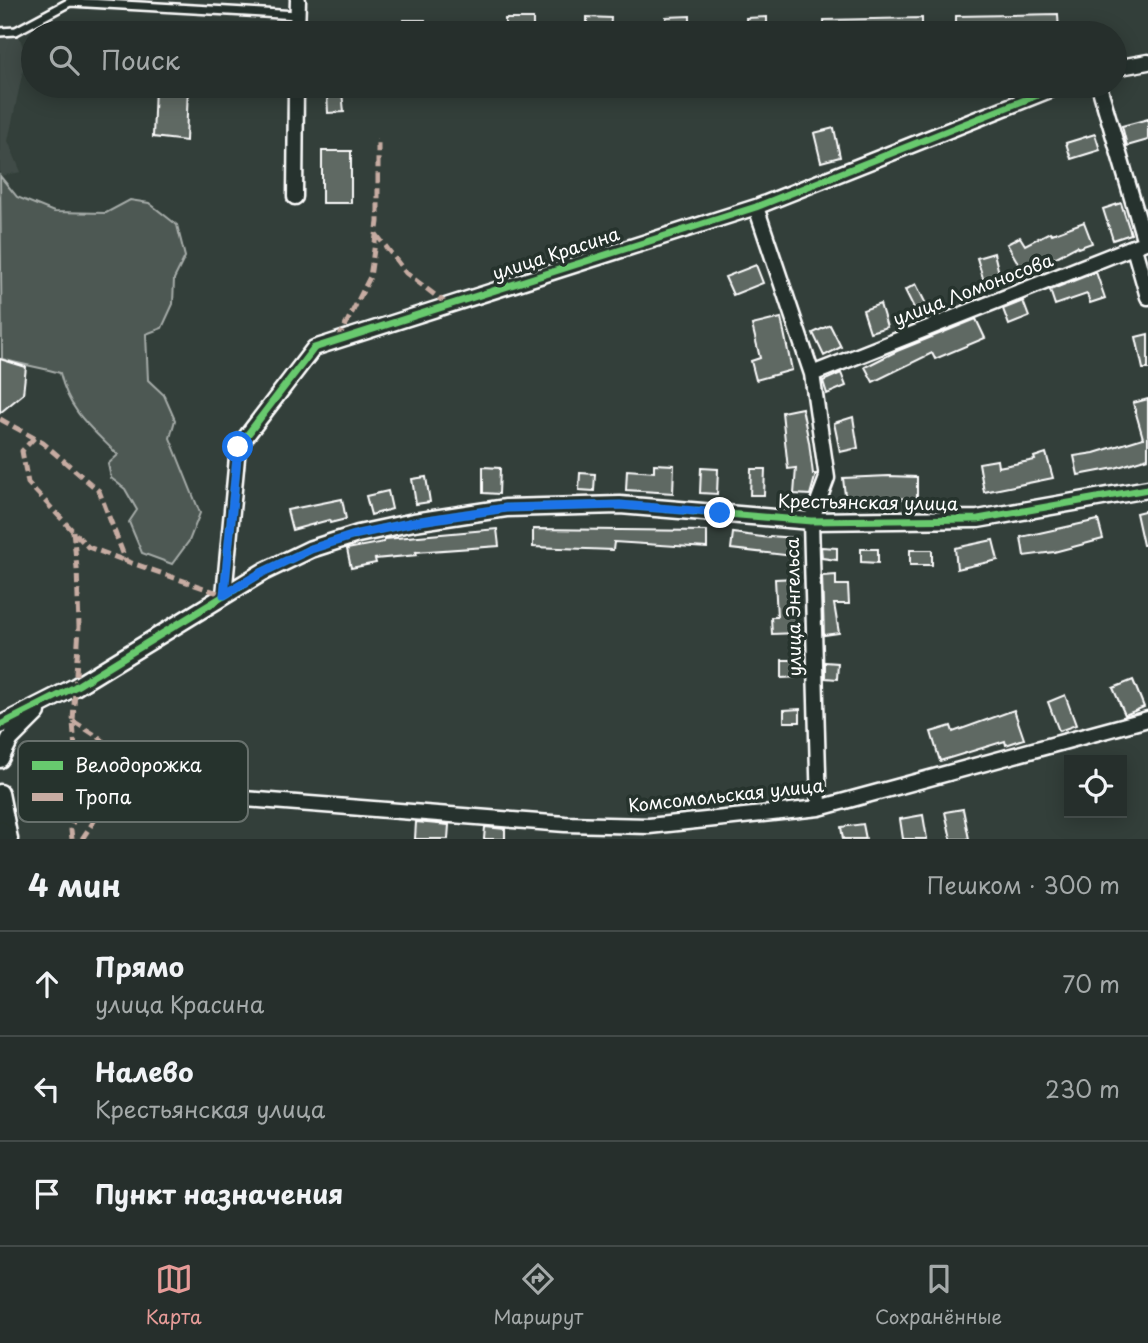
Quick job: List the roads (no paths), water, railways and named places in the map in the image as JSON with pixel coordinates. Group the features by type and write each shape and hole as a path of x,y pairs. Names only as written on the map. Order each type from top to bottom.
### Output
{"main road":[{"path":"0,832 8,839"}],"street":[{"path":"297,21 298,0"},
{"path":"1127,66 1148,62"},
{"path":"295,197 296,98"},
{"name":"улица Красина","path":"224,595 238,447 314,348 756,207 1030,98"},
{"path":"1102,98 1142,243 1148,297"},
{"name":"улица Энгельса","path":"756,207 812,374 827,478 811,522 819,808"},
{"name":"улица Ломоносова","path":"812,374 1142,243"},
{"name":"Крестьянская улица","path":"49,701 263,572 322,545 414,522 506,508 620,505 811,522 978,519 1148,489"},
{"path":"0,725 49,701"},
{"path":"0,759 10,739 49,701"},
{"name":"Комсомольская улица","path":"248,799 565,824 649,826 819,808 1148,719"},
{"path":"0,793 8,839"}],"lane":[{"path":"33,21 70,2 297,15"},
{"path":"0,32 21,27"}]}
